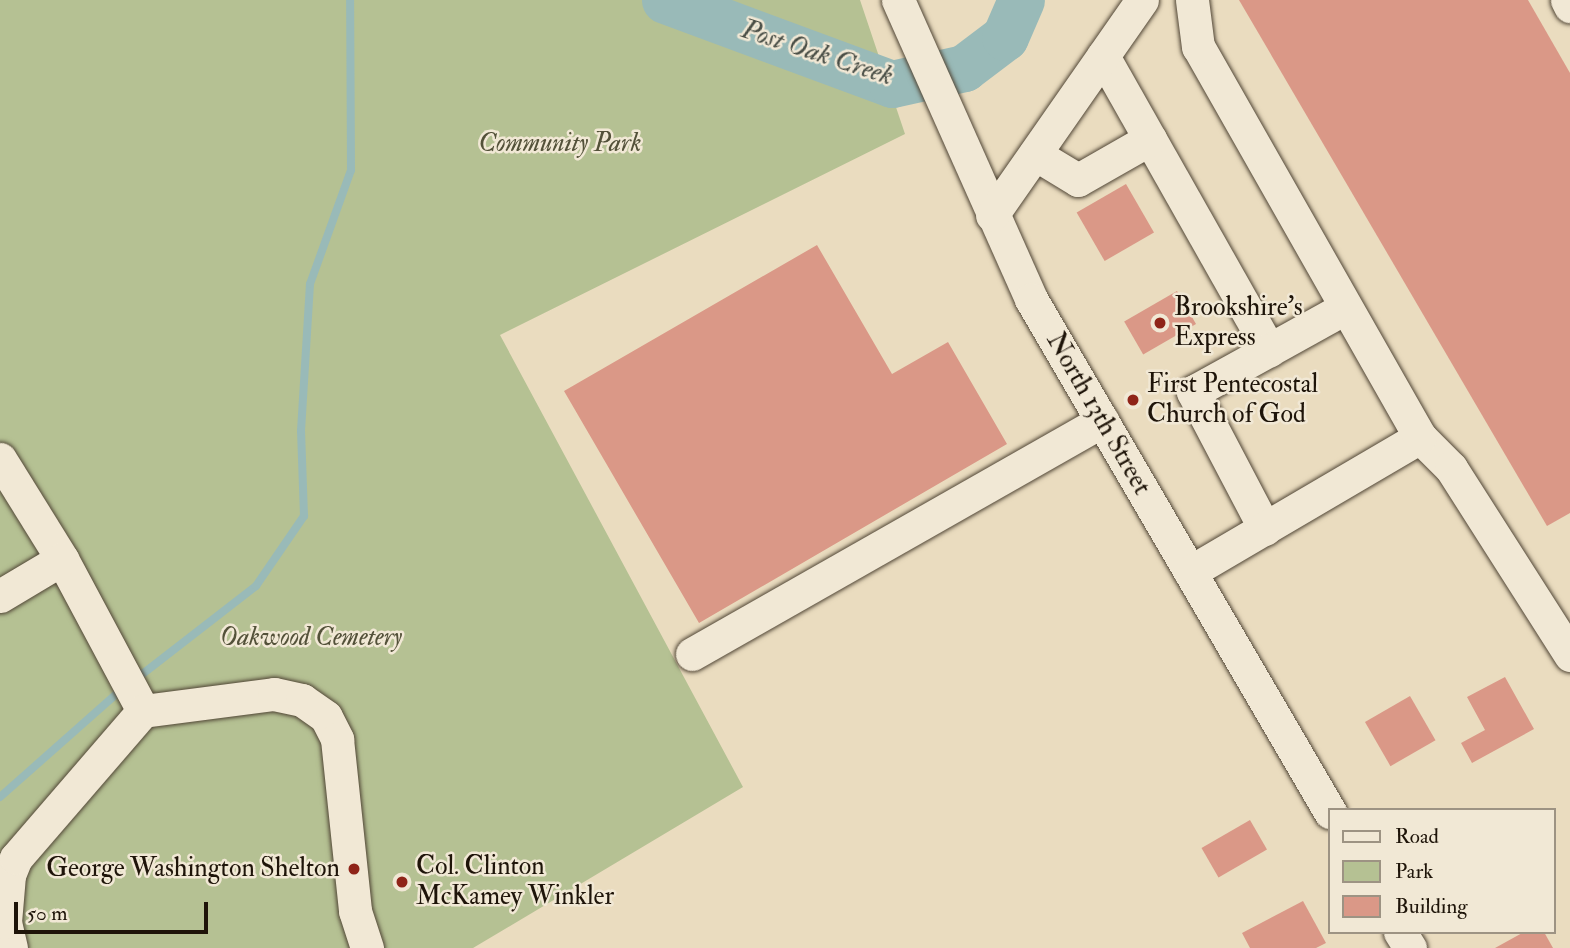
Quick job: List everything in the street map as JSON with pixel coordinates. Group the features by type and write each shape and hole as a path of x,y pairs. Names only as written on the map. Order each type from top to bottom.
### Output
{"street":[{"name":"North 13th Street","path":"898,0 962,150 1031,299 1328,809"},
{"path":"992,215 1142,0"},
{"path":"1192,0 1198,47 1343,309 1420,437 1451,468 1570,655"},
{"path":"1567,0 1570,5"},
{"path":"1103,57 1269,350"},
{"path":"1035,154 1078,180 1150,139"},
{"path":"1265,529 1193,392 1343,309"},
{"path":"692,654 1102,421"},
{"path":"1191,572 1420,437"},
{"path":"0,458 62,559 143,711"},
{"path":"0,596 62,559"},
{"path":"11,948 5,922 9,875 16,858 143,711 274,694 302,700 326,717 343,771 355,911 367,948"}],"green space":[{"name":"Oakwood Cemetery","path":"0,0 860,0 905,134 500,335 743,787 473,948 0,948"}],"building":[{"path":"1239,0 1528,0 1570,73 1570,513 1547,526"},
{"path":"1126,184 1154,232 1105,261 1077,213"},
{"path":"817,245 892,374 948,342 1007,444 699,623 564,391"},
{"name":"Brookshire's Express","path":"1177,291 1196,324 1143,354 1124,322"},
{"path":"1505,677 1534,729 1472,763 1461,743 1485,730 1467,697"},
{"path":"1410,696 1436,740 1390,766 1365,722"},
{"path":"1250,820 1267,849 1219,877 1202,848"},
{"path":"1303,901 1326,943 1316,948 1250,948 1242,933"},
{"path":"1520,934 1545,934 1553,948 1495,948"}],"waterway":[{"path":"136,679 256,586 304,516 301,431 310,284 351,170 350,0"},
{"name":"Post Oak Creek","path":"665,0 892,84 964,68 1005,37 1021,0"},
{"path":"0,797 123,688"}],"place":[{"name":"Brookshire's Express","path":"1160,323"},
{"name":"First Pentecostal Church of God","path":"1133,400"},
{"name":"George Washington Shelton","path":"354,869"},
{"name":"Col. Clinton McKamey Winkler","path":"402,882"}],"park label":[{"name":"Community Park","path":"560,144"}]}
